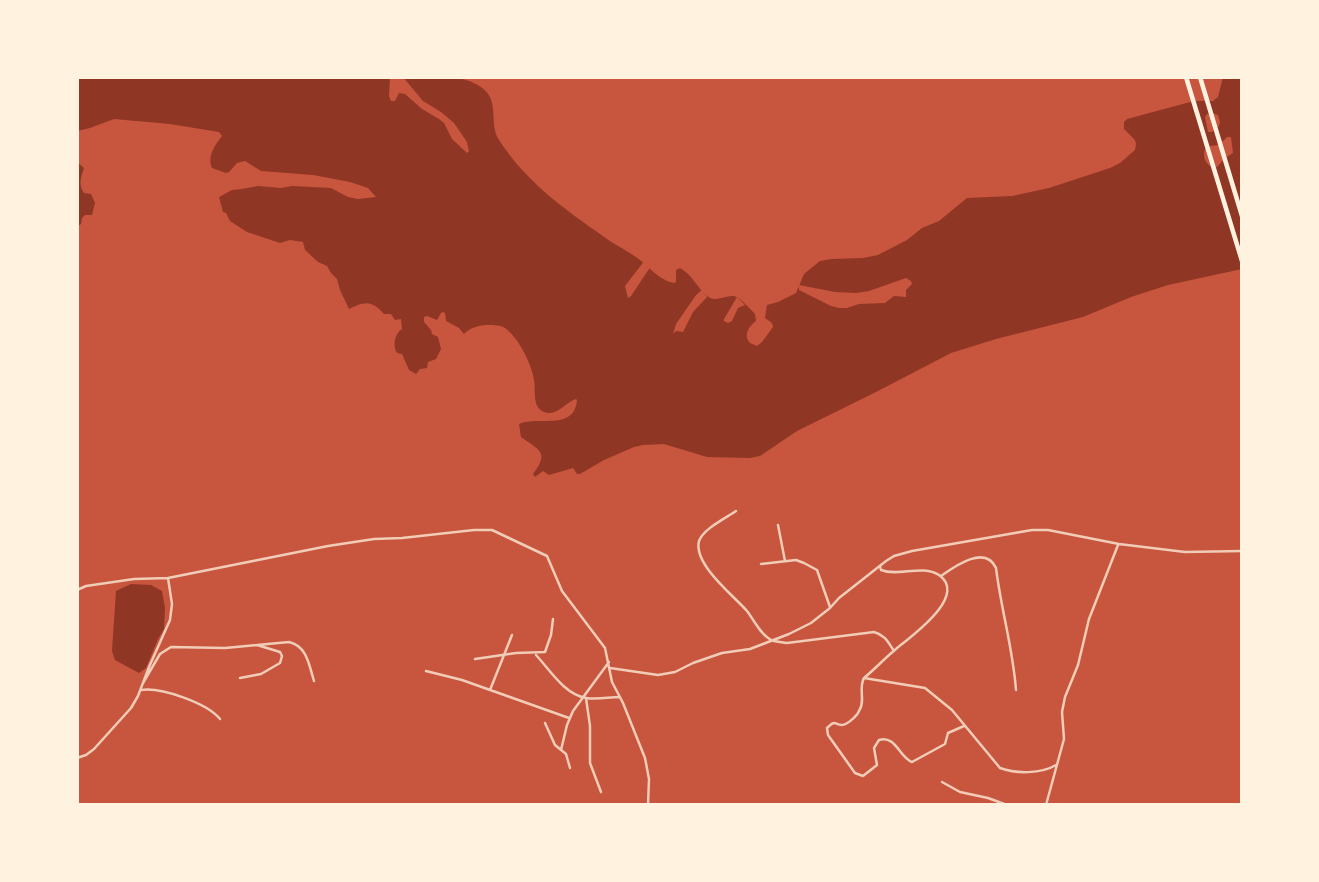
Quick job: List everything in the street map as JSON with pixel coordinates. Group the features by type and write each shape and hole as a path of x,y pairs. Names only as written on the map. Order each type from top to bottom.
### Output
{"highway":[{"path":"1186,77 1242,261"},
{"path":"1200,77 1242,216"}],"street":[{"path":"736,511 705,532 698,544 698,551 712,575 764,635 771,640 787,643 874,632 887,640 894,651"},
{"path":"778,525 785,561"},
{"path":"77,590 86,586 134,579 168,578 374,539 492,530 547,556 562,591 602,643 612,681 645,758 649,779 648,805"},
{"path":"610,668 658,675 675,672 722,653 750,649 800,629 830,608 886,561 903,553 1032,530 1048,530 1119,544 1185,552 1242,551"},
{"path":"1046,805 1065,739 1063,705 1078,665 1089,619 1119,544"},
{"path":"940,576 962,561 983,558 993,562 1011,650 1016,690"},
{"path":"761,564 796,560 817,570 830,608"},
{"path":"880,566 883,571 927,571 940,576 946,581 946,597 943,606 922,628 864,678 859,711 846,724 829,725 828,735 857,775 863,776 876,767 875,745 882,738 891,741 907,760 912,762 946,743 948,733 964,726"},
{"path":"77,758 94,749 131,708 141,690 170,620 172,604 168,578"},
{"path":"475,659 504,654 543,653 553,629 553,619"},
{"path":"490,690 512,635"},
{"path":"143,683 160,654 167,649 289,642 297,644 305,653 314,681"},
{"path":"240,678 261,674 282,660 280,652 257,645"},
{"path":"534,653 563,685 575,694 584,698 620,697"},
{"path":"561,750 569,718 609,662"},
{"path":"426,671 569,718"},
{"path":"864,678 925,688 946,704 995,764 1003,770 1038,771 1057,764"},
{"path":"141,690 163,691 205,706 220,719"},
{"path":"584,698 590,733 590,763 601,792"},
{"path":"545,723 556,747 566,754 570,768"},
{"path":"942,782 960,792 1007,805"}],"shaded area":[{"path":"444,76 463,79 481,87 487,93 493,105 494,127 499,140 536,184 566,209 669,282 675,283 676,270 680,268 710,298 734,296 740,299 755,314 756,321 749,328 747,337 750,343 757,346 773,327 765,318 767,305 796,293 804,274 820,261 878,255 907,240 922,228 939,221 967,198 1012,196 1049,188 1110,168 1135,150 1135,140 1124,129 1127,119 1194,101 1213,101 1218,97 1223,77 1242,77 1242,269 1168,285 1083,317 951,353 797,431 760,456 707,457 664,444 643,445 604,460 580,474 573,468 549,475 543,471 535,477 533,474 541,461 540,452 521,437 519,424 562,419 574,410 577,400 552,413 539,408 530,366 524,351 510,332 501,326 485,325 472,328 464,334 446,321 443,312 437,320 424,317 424,322 432,334 438,337 441,349 436,359 428,362 427,368 420,369 416,374 409,370 402,354 395,350 396,337 402,329 401,319 395,320 391,314 384,314 368,303 349,309 337,279 327,266 305,250 303,242 290,240 280,243 247,232 230,221 223,212 219,197 232,190 258,186 292,186 331,188 358,199 376,197 368,188 313,175 261,171 245,161 237,163 226,173 212,168 211,155 222,136 219,132 114,119 77,131 77,77 390,77 391,101 395,101 399,93 405,94 444,123 452,139 467,153 467,142 454,123 423,101 403,77","holes":["1212,113 1218,115 1220,122 1212,132 1208,132 1205,117","1227,137 1231,137 1233,153 1217,167 1211,167 1205,159 1205,149 1219,145"]},
{"path":"77,162 84,168 82,190 91,194 95,203 92,215 85,215 78,226"},
{"path":"131,584 151,585 162,591 165,608 164,629 146,668 139,673 115,660 112,651 116,591"}],"pier":[{"path":"645,260 651,266 628,298 625,286"},
{"path":"906,278 912,284 906,290 906,297 894,296 885,303 859,304 847,308 831,306 799,290 799,285 856,293"},
{"path":"702,290 707,297 693,312 683,332 676,331 673,334 676,324"},
{"path":"737,297 745,305 738,308 732,321 728,323 724,319"}]}
